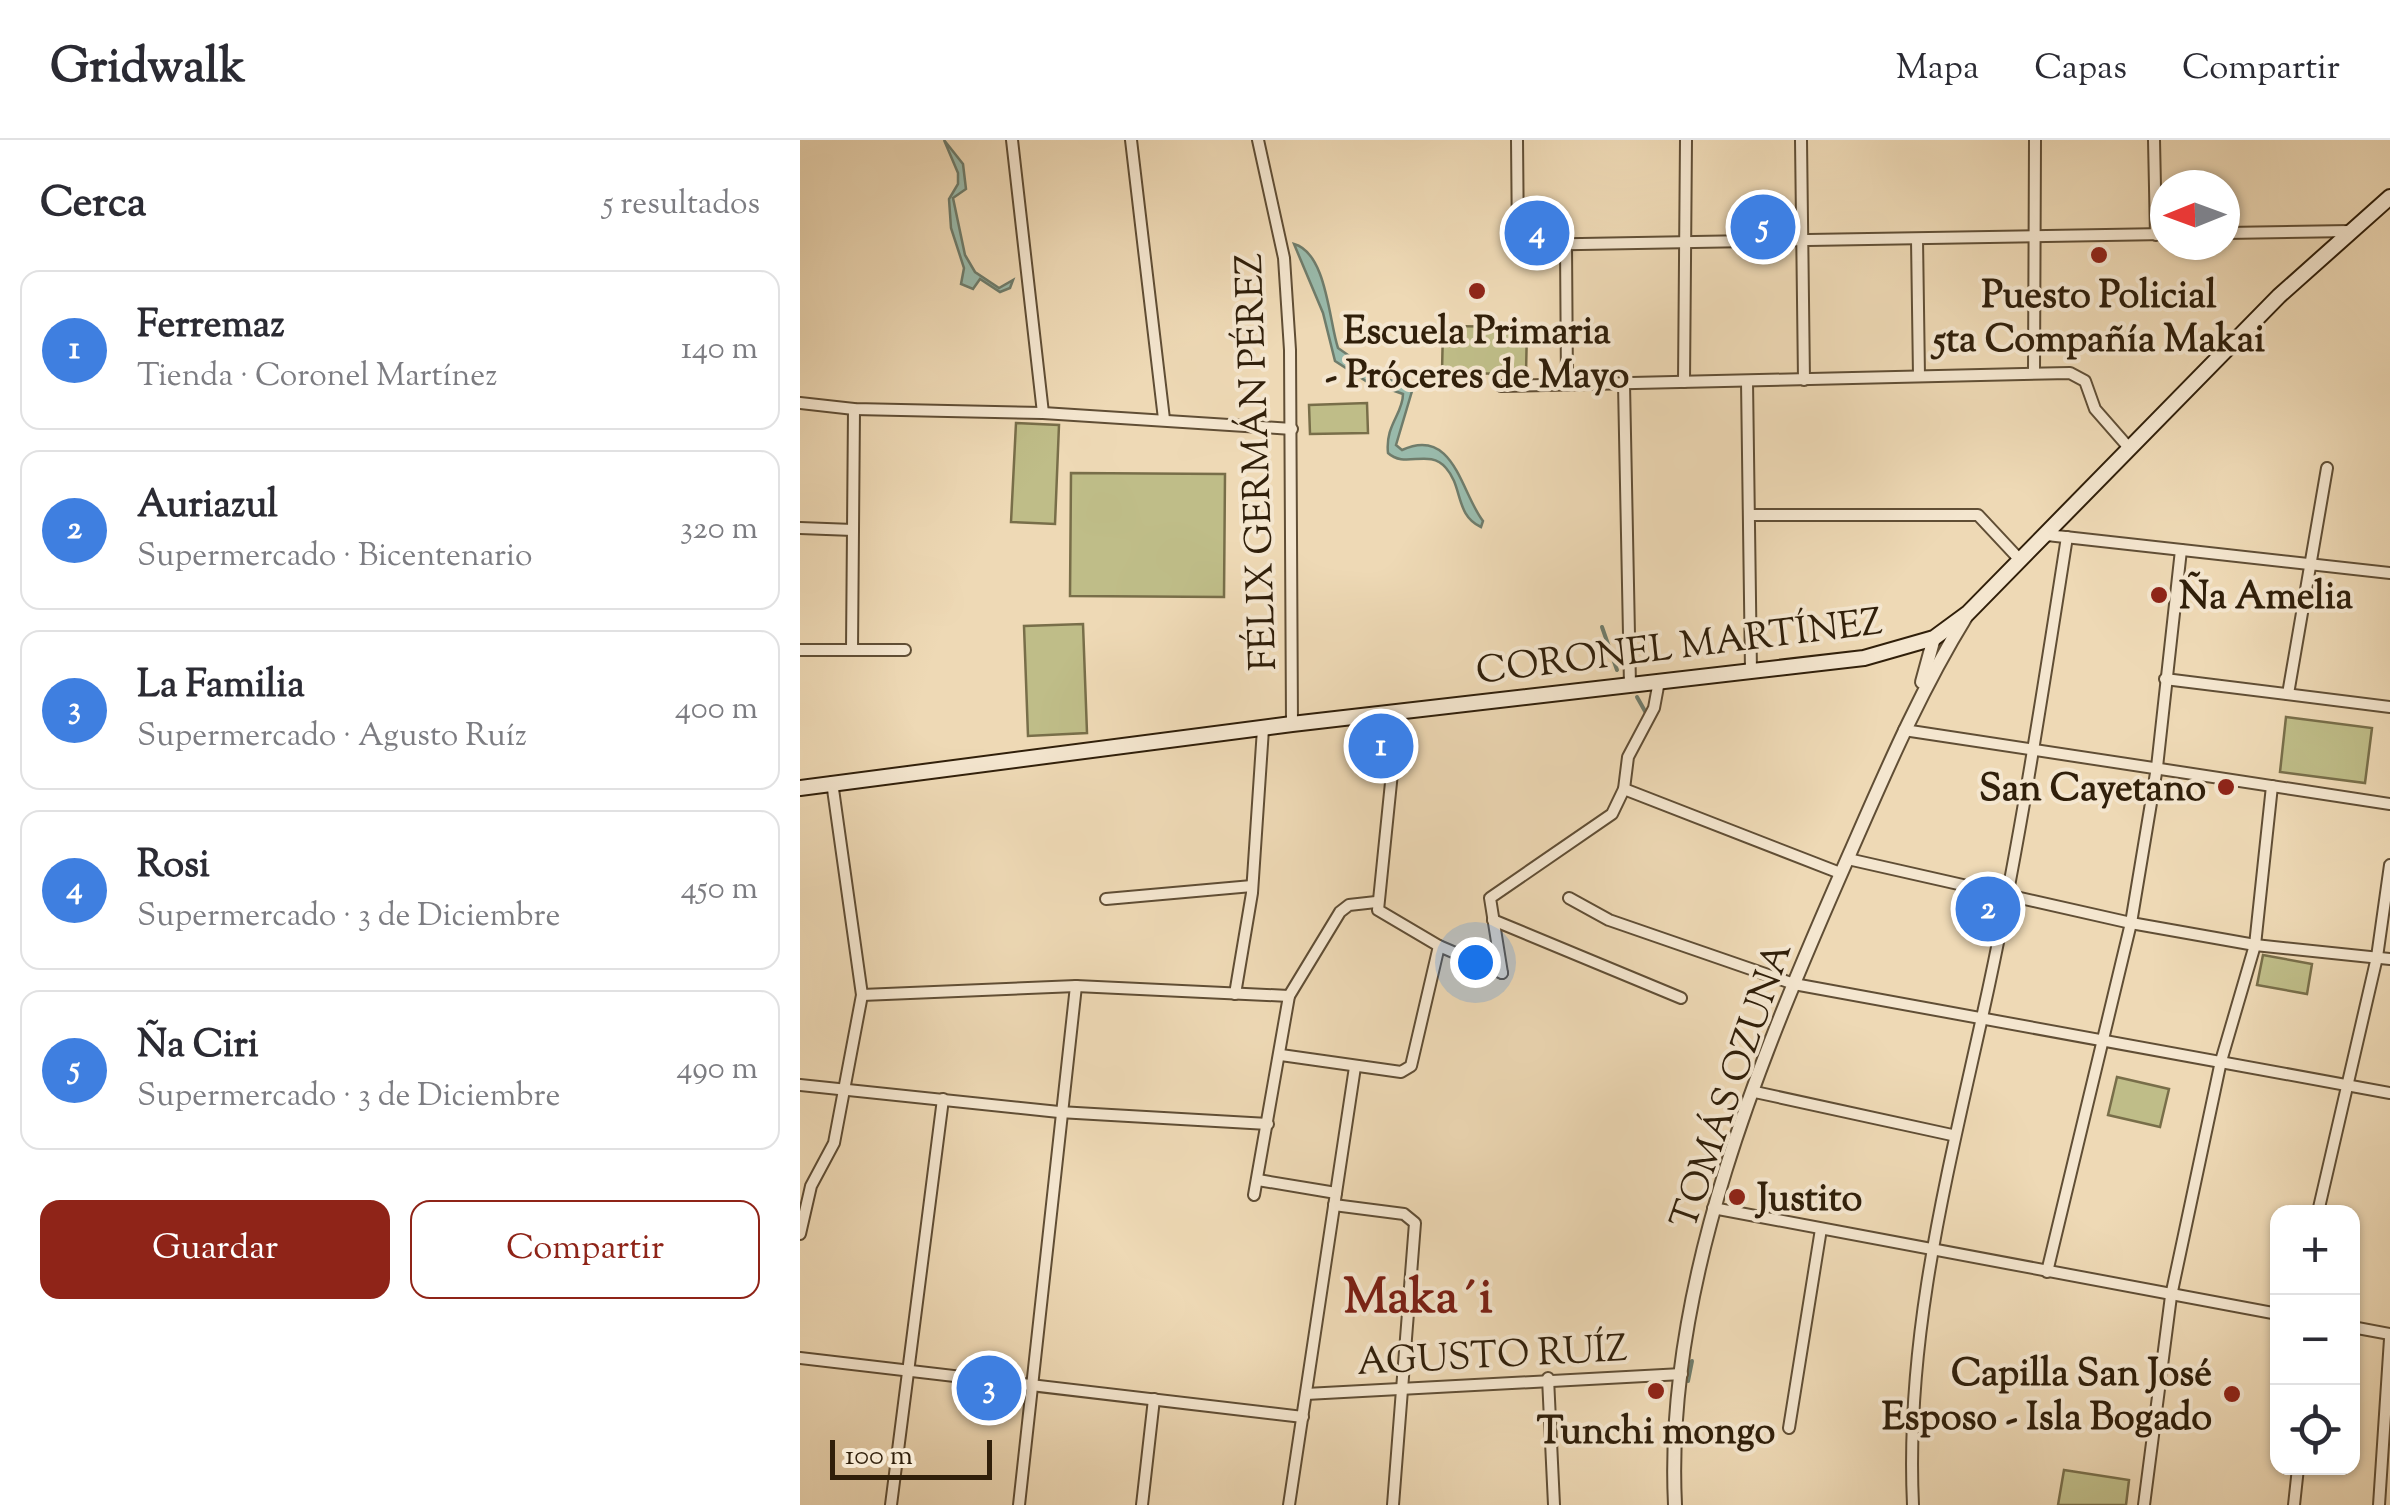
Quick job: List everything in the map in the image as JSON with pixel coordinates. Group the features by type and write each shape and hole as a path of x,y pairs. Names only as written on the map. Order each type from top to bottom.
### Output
{"main road":[{"name":"CORONEL MARTÍNEZ","path":"800,788 1292,724 1864,658 1934,638 1968,613 2022,562 2279,296 2390,197"}],"street":[{"path":"1012,140 1043,412"},
{"path":"1131,140 1164,419"},
{"name":"FÉLIX GERMÁN PÉREZ","path":"1258,140 1284,258 1292,429 1292,724"},
{"path":"1517,140 1518,245 2150,234"},
{"path":"1684,382 1686,140"},
{"path":"1801,140 1804,380"},
{"path":"2034,373 2035,140"},
{"path":"2154,140 2156,170"},
{"path":"2240,234 2350,231"},
{"path":"1917,238 1918,376"},
{"path":"1566,244 1566,384"},
{"path":"1501,386 2070,373 2083,378 2095,409 2130,449"},
{"path":"1748,381 1751,671"},
{"path":"1624,384 1630,685"},
{"path":"800,402 854,409 1043,412 1292,429"},
{"path":"852,650 854,409"},
{"path":"2288,694 2327,468"},
{"path":"1749,515 1978,515 2022,562"},
{"path":"800,528 853,530"},
{"path":"2047,535 2390,573"},
{"path":"1914,1505 1910,1442 1930,1250 1952,1135 2008,895 2066,537"},
{"path":"2047,1272 2130,923 2157,767 2182,550"},
{"name":"TOMÁS OZUNA","path":"1675,1505 1673,1439 1713,1208 1794,984 1840,873 1916,704 1968,613"},
{"name":"TOMÁS OZUNA","path":"1916,704 1934,638"},
{"path":"800,650 905,650"},
{"path":"2166,679 2390,707"},
{"path":"1398,714 1378,910 1439,946 1502,972 1490,902 1493,894 1612,814 1624,789 1628,757 1654,708 1659,681"},
{"path":"1235,994 1252,886 1264,729"},
{"path":"1904,730 2390,804"},
{"path":"800,1234 812,1186 834,1144 848,1089 862,995 832,782"},
{"path":"2144,1505 2171,1296 2221,1060 2255,945 2272,786"},
{"path":"1624,789 1840,873"},
{"path":"1848,859 2130,923 2255,945 2390,958"},
{"path":"2320,1205 2376,957 2390,865"},
{"path":"1106,900 1252,886"},
{"path":"1569,898 1609,920 1794,984 2390,1093"},
{"path":"1254,1195 1289,996 1340,912 1349,905 1376,902"},
{"path":"1493,920 1681,998"},
{"path":"1280,1055 1400,1072 1416,1059 1439,946"},
{"path":"862,995 1076,986 1289,996"},
{"path":"1019,1505 1059,1112 1076,986"},
{"path":"1289,1505 1355,1066"},
{"path":"800,1085 1059,1112 1268,1124"},
{"path":"1755,1092 1952,1135"},
{"path":"891,1505 942,1099"},
{"path":"1258,1180 1404,1214 1416,1223 1393,1505"},
{"path":"1713,1208 2270,1313"},
{"path":"1789,1428 1821,1229"},
{"path":"2360,1329 2390,1337 2379,1505"},
{"path":"800,1358 1302,1417"},
{"name":"AGUSTO RUÍZ","path":"1306,1394 1401,1392 1548,1378 1682,1374"},
{"path":"1548,1378 1554,1505"},
{"path":"1142,1505 1154,1399"},
{"path":"2294,1505 2297,1475"}],"shaded area":[{"path":"944,140 963,164 966,189 953,198 965,255 975,272 999,288 1013,280 1010,288 1000,292 980,279 973,289 961,284 964,268 951,228 949,199 958,184 958,173"},
{"path":"1294,244 1314,260 1320,274 1338,348 1358,362 1365,375 1404,383 1412,391 1396,445 1402,450 1420,445 1434,447 1445,455 1483,521 1481,527 1467,515 1451,475 1439,462 1402,459 1388,453 1389,435 1403,394 1366,381 1335,361 1323,313"},
{"path":"1443,326 1527,327 1526,374 1442,373"},
{"path":"1367,403 1368,433 1310,434 1309,405"},
{"path":"1016,423 1059,425 1055,524 1011,522"},
{"path":"1071,473 1225,474 1224,597 1070,596"},
{"path":"1083,624 1087,733 1028,736 1024,626"},
{"path":"2286,717 2372,728 2365,783 2280,772"},
{"path":"2263,955 2312,964 2307,994 2257,985"},
{"path":"2117,1077 2169,1089 2160,1127 2108,1115"},
{"path":"2064,1470 2129,1480 2126,1505 2058,1505"}],"waterway":[{"path":"1602,627 1617,670"},
{"path":"1637,697 1646,713"},
{"path":"1688,1381 1692,1361"}],"place":[{"name":"Ña Ciri","path":"1763,227"},
{"name":"Rosi","path":"1537,233"},
{"name":"Puesto Policial 5ta Compañía Makai","path":"2099,255"},
{"name":"Escuela Primaria - Próceres de Mayo","path":"1477,291"},
{"name":"Ña Amelia","path":"2159,595"},
{"name":"Ferremaz","path":"1381,746"},
{"name":"San Cayetano","path":"2226,787"},
{"name":"Auriazul","path":"1988,909"},
{"name":"Justito","path":"1737,1197"},
{"name":"La Familia","path":"989,1388"},
{"name":"Tunchi mongo","path":"1656,1391"},
{"name":"Capilla San José Esposo - Isla Bogado","path":"2232,1394"}],"district":[{"name":"Maka´i","path":"1418,1295"}]}
